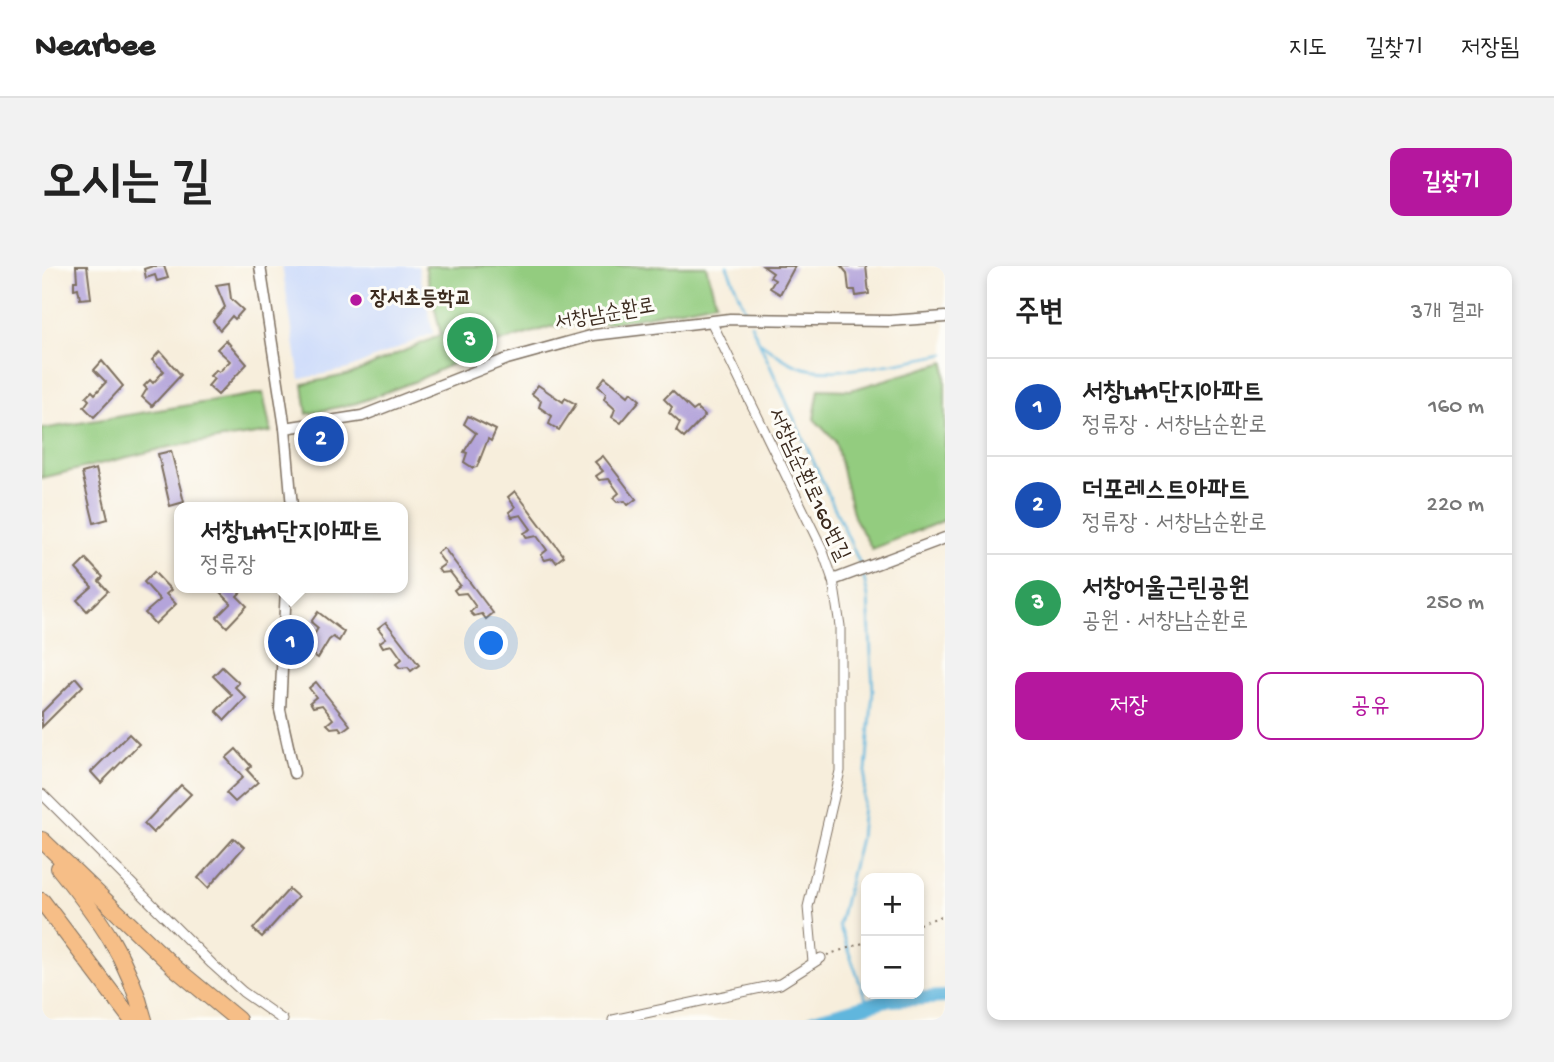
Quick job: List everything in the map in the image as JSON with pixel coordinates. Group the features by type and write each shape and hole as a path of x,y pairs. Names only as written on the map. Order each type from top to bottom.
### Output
{"highway":[{"path":"42,841 175,968 238,1020"},
{"path":"42,848 106,926 131,976 144,1020"},
{"path":"42,901 132,1020"}],"street":[{"path":"260,266 285,428 292,502"},
{"name":"서창남순환로","path":"285,428 362,416 548,345 657,325 730,319 889,321 945,317"},
{"name":"서창남순환로160번길","path":"614,1020 780,984 817,960 808,907 840,771 841,626 838,578 771,450 711,321"},
{"path":"838,578 945,538"},
{"path":"286,593 280,710 294,773"},
{"path":"42,794 212,964 243,992 282,1020"}],"path":[{"path":"924,922 945,915"},
{"path":"832,954 861,944"}],"shaded area":[{"name":"장서초등학교","path":"282,266 418,266 433,333 348,369 300,379"}],"green space":[{"path":"425,266 706,266 716,302 617,322 550,327 494,344 416,381 357,403 307,414 303,384 351,374 441,335"},
{"path":"945,362 945,520 872,549 854,517 835,441 814,419 819,389 851,390"},
{"path":"263,393 271,432 169,447 42,478 42,429"}],"building":[{"path":"76,266 87,266 91,298 80,299 78,288 74,289 74,281 77,281"},
{"path":"164,266 168,278 157,281 155,275 146,278 144,269"},
{"path":"763,266 795,266 780,294 770,288 775,280 770,277 773,273"},
{"path":"841,266 866,266 869,294 856,296 855,290 849,290 847,273"},
{"path":"229,283 231,299 243,310 235,319 232,316 220,330 213,321 225,307 216,285"},
{"path":"226,340 247,364 218,395 208,386 214,379 210,376 216,370 219,372 230,361 217,349"},
{"path":"160,351 181,375 152,406 142,397 147,389 144,386 150,380 153,383 164,371 152,360"},
{"path":"102,361 123,386 94,417 84,407 89,400 86,397 92,391 95,394 106,382 94,370"},
{"path":"605,377 628,396 631,392 640,400 621,423 612,417 615,409 604,399 606,393 598,386"},
{"path":"538,385 563,402 565,398 576,404 559,430 549,424 552,416 539,407 541,401 532,394"},
{"path":"672,391 693,411 697,408 705,416 684,438 676,431 680,423 669,413 672,407 664,399"},
{"path":"468,416 496,430 491,441 488,439 477,467 473,468 464,462 467,453 464,452 476,433 464,424"},
{"path":"171,451 184,502 174,502 170,506 158,454"},
{"path":"603,456 636,499 628,505 625,501 617,502 613,498 619,493 609,479 599,480 596,476 603,471 595,462"},
{"path":"96,469 108,519 94,523 82,473"},
{"path":"515,491 564,556 556,562 553,558 545,560 541,555 547,550 537,536 527,538 524,533 531,529 521,515 512,517 509,512 515,507 508,497"},
{"path":"444,548 493,613 486,619 482,614 474,616 470,612 476,607 466,593 457,594 454,590 460,585 450,572 441,573 438,569 445,564 437,553"},
{"path":"86,559 103,577 99,581 108,591 87,611 77,600 92,587 76,569"},
{"path":"154,572 171,590 166,594 176,604 155,624 145,613 160,600 144,582"},
{"path":"221,593 240,593 237,596 247,606 227,627 217,617 231,603"},
{"path":"318,612 344,632 339,641 333,637 329,640 318,658 309,652 312,646 310,642 318,628 311,622"},
{"path":"386,622 419,665 411,671 408,667 400,668 396,664 402,659 392,645 383,647 380,642 386,638 378,628"},
{"path":"222,667 239,683 235,687 246,698 225,720 216,711 232,695 213,676"},
{"path":"76,678 83,686 42,727 42,712"},
{"path":"316,682 350,725 342,731 339,727 331,728 327,724 333,719 322,705 313,707 310,702 316,697 309,688"},
{"path":"129,734 139,744 101,783 91,772"},
{"path":"236,749 251,766 247,770 258,782 235,802 226,793 243,777 226,758"},
{"path":"181,785 191,794 153,833 144,824"},
{"path":"234,838 244,847 208,888 198,878"},
{"path":"289,889 298,897 262,937 253,929"}],"waterway":[{"path":"727,266 747,315"},
{"path":"751,324 861,566"},
{"path":"761,343 796,365 822,371 876,366 945,354"},
{"path":"863,573 868,597 873,691 860,838 839,925 868,1005"},
{"path":"814,1020 886,1000 945,997"}],"place":[{"name":"장서초등학교","path":"356,300"},
{"name":"서창어울근린공원","path":"470,340"},
{"name":"더포레스트아파트","path":"321,439"},
{"name":"서창LH1단지아파트","path":"291,642"}]}
